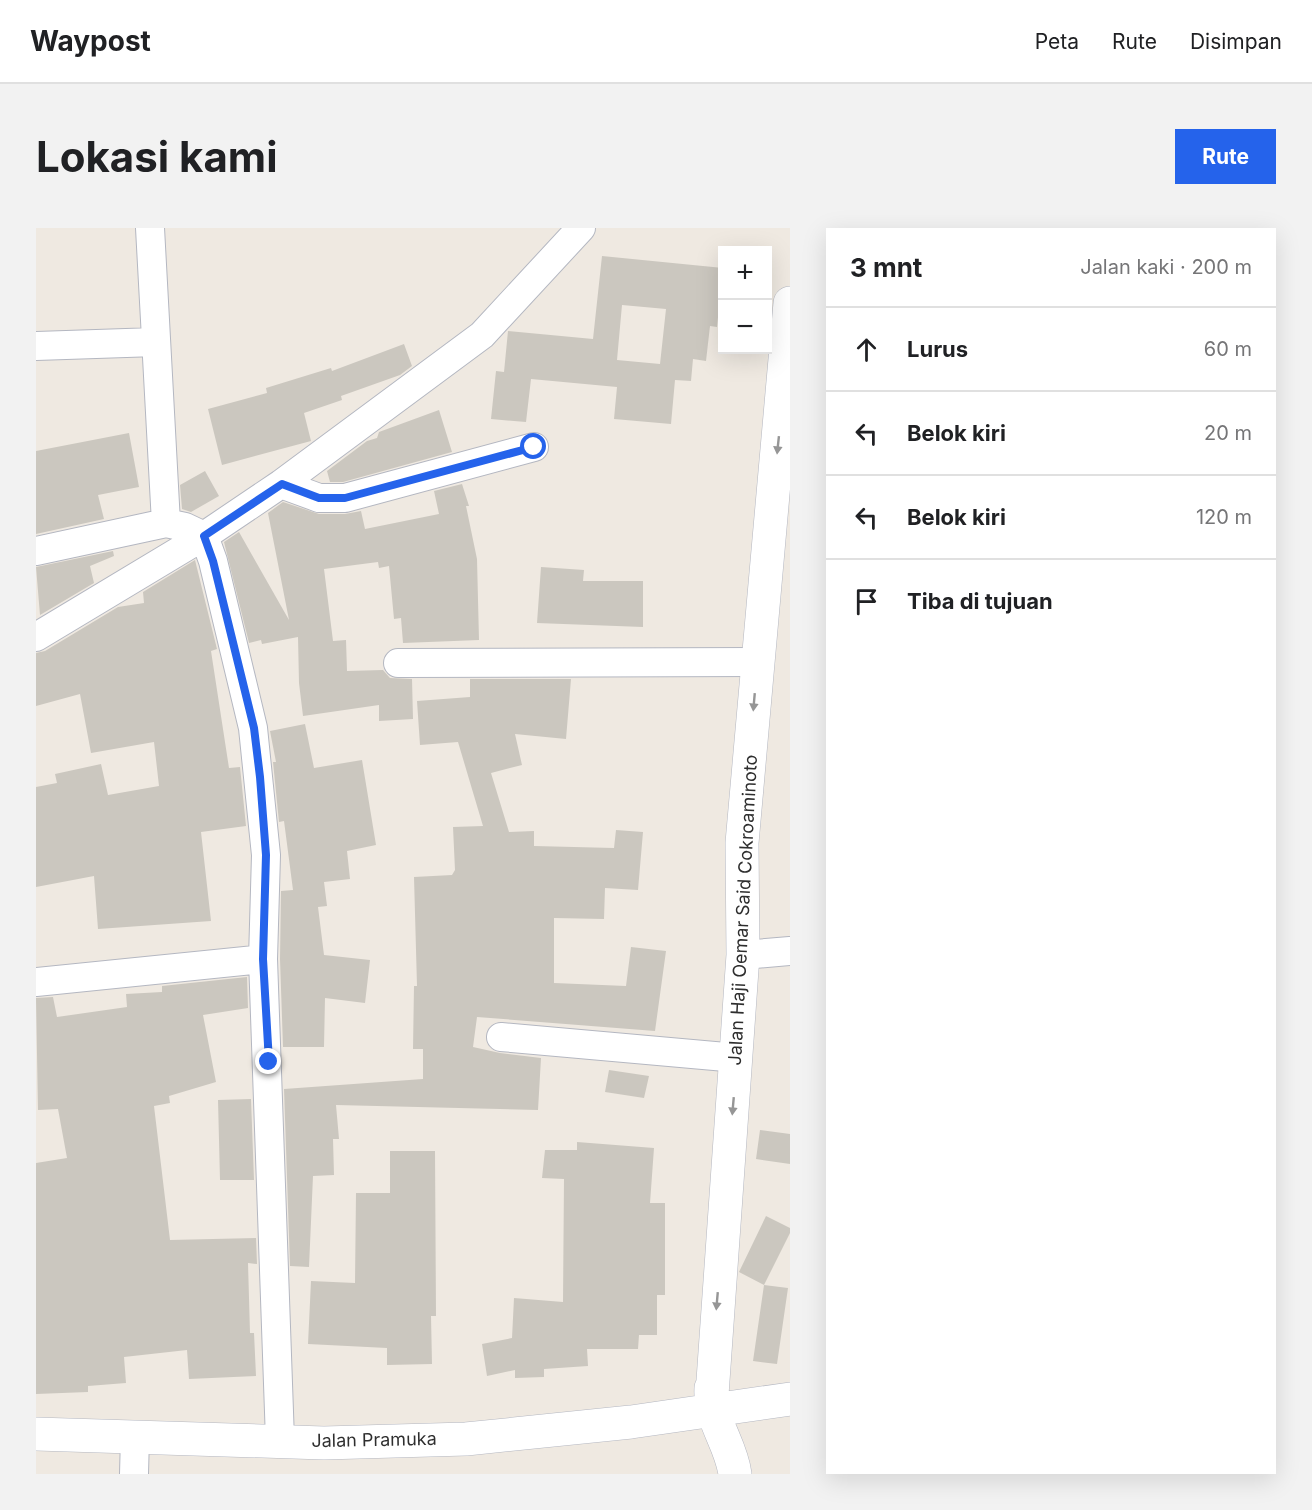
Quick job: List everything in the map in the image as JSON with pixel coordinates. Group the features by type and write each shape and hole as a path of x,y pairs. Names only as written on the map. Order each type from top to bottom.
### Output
{"main road":[{"name":"Jalan Haji Oemar Said Cokroaminoto","path":"711,1409 743,955 742,843 757,662 787,371 790,303"},
{"name":"Jalan Pramuka","path":"36,1434 324,1443 466,1438 631,1422 711,1409 790,1400"},
{"path":"711,1409 733,1456 735,1474"}],"street":[{"path":"150,228 166,523"},
{"path":"36,638 204,536 282,484 482,335 581,228"},
{"path":"36,346 156,342"},
{"path":"282,484 319,498 345,498 534,447"},
{"path":"36,551 166,523 185,527 204,536 213,561 254,728 266,855 263,959 269,1062 280,1440"},
{"path":"398,663 757,662"},
{"path":"743,955 790,951"},
{"path":"36,982 263,959"},
{"path":"501,1037 737,1058"},
{"path":"134,1474 135,1437"}],"building":[{"path":"602,256 718,268 717,327 710,326 706,361 693,359 691,381 675,380 671,424 614,419 617,387 531,379 526,422 491,419 496,371 504,372 508,331 593,339","holes":["622,305 666,309 660,364 617,360"]},
{"path":"404,344 412,366 400,375 341,396 342,400 304,413 311,441 222,465 208,409 267,393 266,388 331,368 332,371"},
{"path":"439,410 452,452 343,482 330,482 327,471 367,441 377,438 379,432"},
{"path":"129,433 139,487 98,495 104,519 36,534 36,451"},
{"path":"205,471 219,496 191,512 182,509 180,485"},
{"path":"462,484 469,506 466,506 477,559 479,640 403,643 401,618 394,619 389,566 379,568 378,562 324,569 333,641 346,640 347,671 383,670 390,678 412,679 413,719 379,721 379,705 303,716 299,683 298,637 262,644 261,640 249,643 224,542 239,532 289,620 268,513 283,502 319,514 345,514 361,511 365,529 439,514 434,491"},
{"path":"113,551 114,556 90,566 94,583 40,615 36,567"},
{"path":"195,560 217,649 211,651 229,768 240,767 246,826 201,832 211,921 98,929 94,876 36,887 36,787 57,783 55,774 101,764 108,795 159,786 154,742 91,753 80,694 36,706 36,653 45,651 118,607 144,603 143,592"},
{"path":"541,567 584,570 583,581 643,581 643,627 537,623"},
{"path":"470,679 571,679 566,739 515,734 522,765 491,773 509,832 534,831 534,846 614,848 616,830 643,832 638,890 605,888 604,919 554,918 554,983 626,986 631,947 666,951 655,1031 477,1017 473,1047 541,1058 538,1110 336,1105 339,1139 333,1139 334,1175 313,1176 309,1267 290,1266 284,1089 423,1079 423,1049 413,1049 414,986 417,986 414,877 452,875 455,870 453,827 483,826 458,742 420,745 417,701 470,697"},
{"path":"305,724 314,768 362,760 376,845 347,851 350,879 324,882 327,906 318,907 324,955 370,960 365,1003 325,998 324,1047 283,1047 280,959 281,891 293,890 284,821 279,822 273,762 276,762 270,731"},
{"path":"247,977 248,1008 203,1015 216,1082 169,1096 170,1103 154,1106 170,1240 256,1238 257,1264 248,1263 250,1333 254,1333 256,1376 189,1379 187,1350 124,1357 126,1383 88,1386 88,1392 36,1394 36,1163 67,1158 58,1109 38,1110 36,998 53,997 57,1017 127,1007 126,994 162,992 162,986"},
{"path":"609,1070 649,1076 644,1098 605,1092"},
{"path":"251,1099 254,1180 220,1180 218,1100"},
{"path":"760,1130 790,1134 790,1164 756,1159"},
{"path":"577,1142 654,1148 650,1203 665,1203 665,1295 657,1295 657,1335 639,1335 638,1349 587,1349 588,1366 544,1369 544,1377 515,1378 515,1370 487,1376 482,1344 512,1338 514,1298 563,1302 564,1179 542,1178 545,1150 577,1150"},
{"path":"390,1151 435,1151 436,1316 431,1316 432,1364 387,1365 387,1348 308,1344 311,1281 355,1283 356,1193 390,1193"},
{"path":"766,1216 790,1228 790,1233 764,1285 739,1272"},
{"path":"764,1285 788,1288 777,1364 753,1361"}],"route":[{"path":"269,1062 263,959 266,855 254,728 213,561 204,536 282,484 319,498 345,498 534,447"}]}
